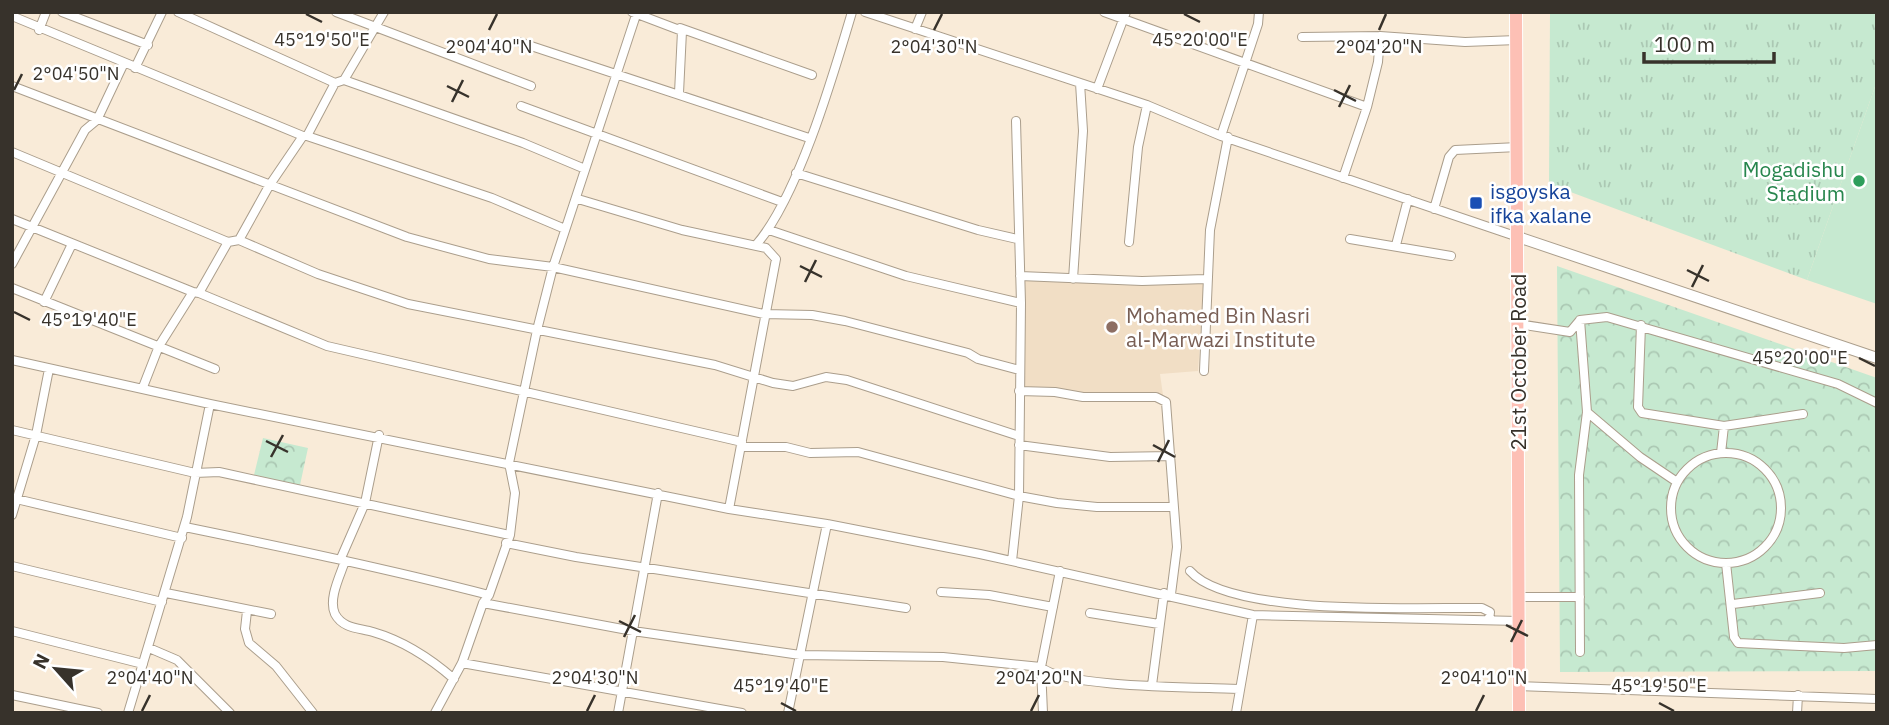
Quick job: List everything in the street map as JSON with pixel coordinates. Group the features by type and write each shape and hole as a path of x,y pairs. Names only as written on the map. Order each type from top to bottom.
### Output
{"main road":[{"name":"21st October Road","path":"1516,12 1519,147 1519,713"}],"street":[{"path":"38,30 46,12"},
{"path":"62,12 148,44"},
{"path":"135,68 162,12"},
{"path":"178,12 340,82 523,143 585,169"},
{"path":"336,12 374,29 531,86"},
{"path":"239,240 269,186 305,136 384,12"},
{"path":"756,246 769,230 796,173 852,12"},
{"path":"865,12 1147,106 1343,178 1877,358"},
{"path":"915,29 922,12"},
{"path":"1104,12 1125,16 1367,107"},
{"path":"1204,371 1210,230 1225,136 1244,62 1258,24 1259,12"},
{"path":"435,713 462,663 508,539 515,492 509,463 537,330 553,267 578,199 635,13 812,75"},
{"path":"12,16 38,30 123,65 305,136 492,198 565,229"},
{"path":"1097,89 1125,16"},
{"path":"679,93 683,37 680,27"},
{"path":"1343,178 1367,107 1378,62 1380,36"},
{"path":"1302,37 1380,36 1465,42 1517,40"},
{"path":"519,42 809,138"},
{"path":"12,264 85,130 97,120 123,65"},
{"path":"1073,279 1083,131 1080,83"},
{"path":"12,86 407,237 489,258 553,267 764,314 813,315 845,321 968,353 978,359 1019,370"},
{"path":"521,106 782,202"},
{"path":"1129,242 1138,147 1147,106"},
{"path":"1012,561 1019,496 1021,303 1017,239 1016,121"},
{"path":"1434,209 1449,157 1455,150 1519,147"},
{"path":"12,152 64,171 228,242 239,240 318,274 398,301 715,365 793,386 826,377 847,380 1019,440 1110,457 1171,456"},
{"path":"796,173 978,230 1017,239"},
{"path":"578,199 681,230 766,248 776,259 776,270 764,314 756,377 729,509"},
{"path":"1396,245 1408,199"},
{"path":"12,219 327,346 742,444 786,447 810,453 858,452 1019,496 1097,507 1174,508"},
{"path":"769,230 809,246 917,279 1021,303"},
{"path":"1350,239 1451,256"},
{"path":"143,387 159,346 228,242"},
{"path":"44,302 72,244"},
{"path":"1020,276 1142,281 1206,279"},
{"path":"12,288 215,369"},
{"path":"1518,324 1570,332 1580,320 1607,317 1838,384 1877,402"},
{"path":"1580,320 1587,412 1579,475 1580,652"},
{"path":"1641,326 1639,410 1724,426 1803,414"},
{"path":"12,360 210,404 379,435 729,509 827,524 1012,561 1253,615 1283,618 1518,621"},
{"path":"12,515 25,462 36,435 49,369"},
{"path":"1019,391 1055,391 1083,397 1156,397 1166,402 1177,547 1159,624 1159,649 1152,685"},
{"path":"128,713 185,527 210,404"},
{"path":"1587,412 1640,457 1677,482"},
{"path":"1721,453 1724,426"},
{"path":"12,430 195,473 219,472 365,503 576,557 645,565 906,608"},
{"path":"379,435 365,503 343,559 332,602 336,616 350,628 400,641 437,664 454,679"},
{"path":"1721,453 1750,458 1762,467 1772,478 1781,506 1776,527 1765,546 1754,555 1726,563 1707,560 1690,551 1678,536 1671,519 1671,499 1677,482 1689,467 1704,457 1721,453"},
{"path":"618,713 658,493"},
{"path":"15,498 182,538"},
{"path":"788,713 827,524"},
{"path":"185,527 211,535 343,559 489,595"},
{"path":"1726,563 1734,637 1742,644 1844,648 1877,645"},
{"path":"12,566 164,597 271,614"},
{"path":"1043,713 1041,667 1060,571"},
{"path":"1191,571 1209,586 1249,597 1354,606 1482,608 1490,612 1489,620"},
{"path":"941,592 989,595 1054,607"},
{"path":"1732,604 1820,593"},
{"path":"1519,597 1580,597"},
{"path":"483,603 633,631 800,655 943,657 1041,667 1072,678 1239,689"},
{"path":"247,611 245,629 248,642 276,666 313,713"},
{"path":"1090,613 1159,624"},
{"path":"1236,713 1253,615"},
{"path":"12,631 143,664"},
{"path":"149,648 177,660 230,713"},
{"path":"462,663 742,713"},
{"path":"1519,686 1877,699"},
{"path":"12,695 98,713"},
{"path":"1797,713 1798,695"}],"shaded area":[{"name":"Mohamed Bin Nasri al-Marwazi Institute","path":"1024,281 1204,281 1198,371 1160,374 1163,395 1073,394 1022,389"}],"green space":[{"path":"1550,12 1877,12 1877,81 1807,280 1549,184"},
{"name":"Mogadishu Stadium","path":"1877,81 1877,304 1807,280"},
{"path":"1557,266 1877,378 1877,671 1560,672"},
{"path":"263,438 308,448 300,485 254,475"}],"place":[{"name":"Mogadishu Stadium","path":"1859,181"},
{"name":"isgoyska ifka xalane","path":"1476,203"},
{"name":"Mohamed Bin Nasri al-Marwazi Institute","path":"1112,327"}]}
